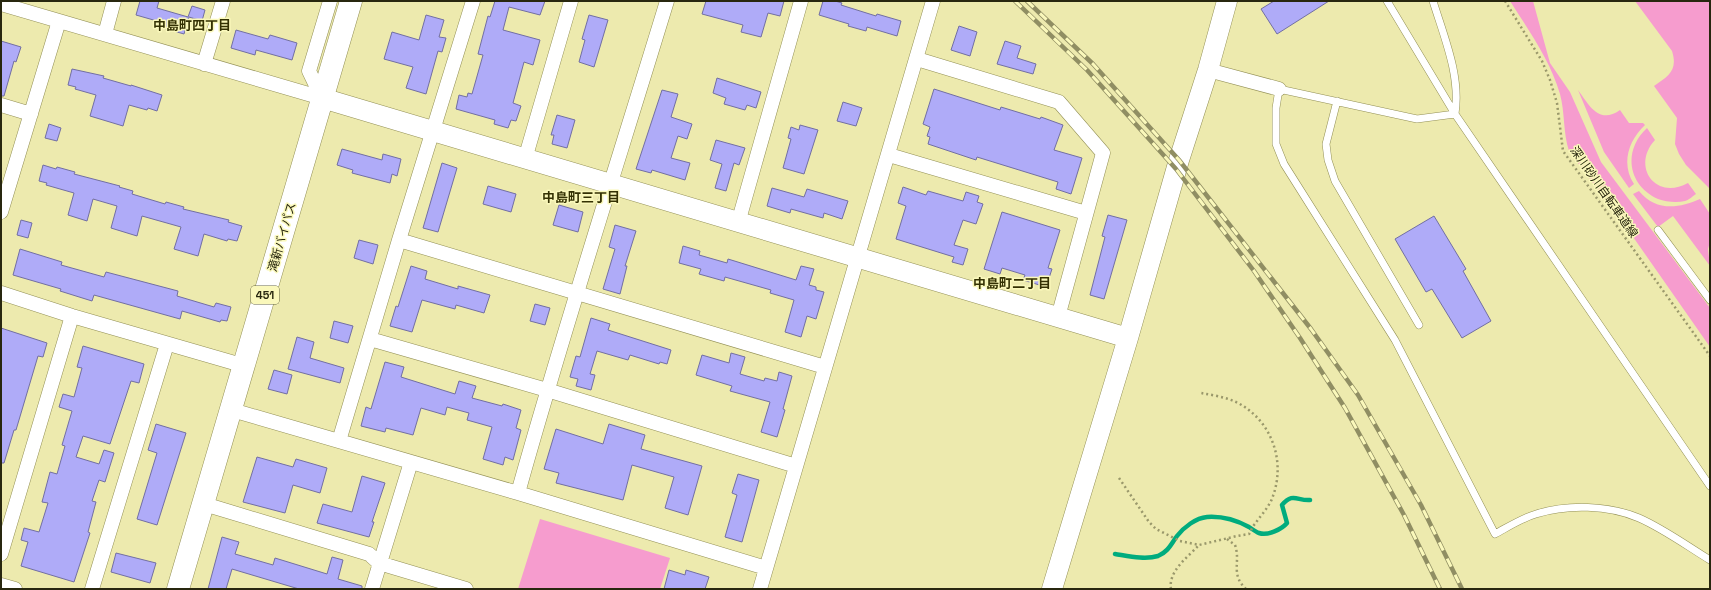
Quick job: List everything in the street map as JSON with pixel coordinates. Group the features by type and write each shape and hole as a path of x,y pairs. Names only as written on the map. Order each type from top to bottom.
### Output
{"highway":[{"name":"滝新バイパス","path":"178,589 245,366 351,1"}],"street":[{"path":"105,34 114,1"},
{"path":"204,64 223,1"},
{"path":"322,98 309,71 330,1"},
{"path":"524,159 570,1"},
{"path":"518,493 547,390 667,1"},
{"path":"738,223 801,1"},
{"path":"760,589 917,60 933,1"},
{"path":"1052,589 1128,338 1179,160 1208,70 1227,1"},
{"path":"339,441 399,240 434,132 470,2"},
{"path":"5,4 611,186 1128,338"},
{"path":"1,212 3,197 31,114 59,21"},
{"path":"917,60 1059,102 1103,153 1058,317"},
{"path":"1208,70 1279,89"},
{"path":"1,105 31,114"},
{"path":"889,155 1086,213"},
{"path":"399,240 825,366"},
{"path":"1,294 245,366"},
{"path":"1,554 72,316"},
{"path":"370,339 547,390 796,466"},
{"path":"92,589 167,344"},
{"path":"232,410 518,493 766,568"},
{"path":"372,589 410,462"},
{"path":"204,504 369,554 379,563 466,589"},
{"path":"1,585 15,589"}],"lane":[{"path":"1387,1 1455,114 1710,486"},
{"path":"1433,1 1454,76 1457,100 1455,114"},
{"path":"1455,114 1417,118 1279,89 1276,108 1276,144 1284,164 1395,340 1495,534 1535,514 1560,508 1587,507 1614,511 1638,518 1710,560"},
{"path":"1337,101 1326,144 1328,160 1335,181 1419,325"},
{"path":"1658,230 1710,300"}],"path":[{"name":"深川砂川自転車道線","path":"1505,1 1542,62 1550,80 1557,103 1563,151 1710,356"},
{"path":"1119,478 1135,504 1149,522 1156,529 1180,541 1200,545 1249,534 1273,497 1277,484 1277,455 1271,436 1262,422 1236,402 1222,397 1200,393"},
{"path":"1226,539 1232,542 1236,549 1236,569 1239,580 1246,589"},
{"path":"1171,589 1171,577 1177,568 1200,545"}],"shaded area":[{"path":"1510,1 1533,1 1550,63 1570,92 1601,162 1710,308 1710,347 1631,234 1569,151 1562,101 1556,81 1545,58"},
{"path":"1635,1 1710,1 1710,189 1686,165 1679,154 1675,144 1677,118 1654,86 1671,72 1674,63 1672,51"},
{"path":"1578,90 1591,107 1600,114 1613,114 1620,110 1629,123 1643,123 1645,125 1634,138 1628,153 1628,169 1634,184 1629,188 1604,152"},
{"path":"1647,128 1655,140 1648,150 1645,160 1646,170 1650,178 1657,184 1666,188 1676,187 1688,183 1696,194 1688,200 1682,202 1664,201 1648,193 1640,185 1632,166 1632,156 1634,146 1639,137"},
{"path":"1639,191 1652,202 1667,206 1683,205 1700,199 1710,214 1710,242 1708,249 1710,266 1673,216 1658,227 1633,194"},
{"path":"540,519 670,558 660,589 518,589"}],"building":[{"path":"140,1 159,1 157,8 188,17 192,6 205,10 202,21 189,17 184,34 163,28 164,23 136,15"},
{"path":"495,1 545,1 540,15 509,7 503,30 540,40 533,65 524,62 513,103 521,106 516,121 511,120 508,128 494,124 495,120 456,109 459,95 467,97 468,93 472,94 483,55 478,54 488,16 490,17"},
{"path":"706,1 784,1 780,16 768,13 761,37 741,32 743,25 702,14"},
{"path":"823,1 835,1 842,3 841,5 876,16 877,14 901,21 897,36 867,27 866,31 819,15"},
{"path":"1274,1 1329,1 1277,34 1261,9"},
{"path":"426,15 444,20 439,37 446,38 442,52 438,51 426,94 406,88 413,67 384,59 392,32 419,40"},
{"path":"589,15 608,20 594,67 579,62 585,40 582,39"},
{"path":"959,26 977,32 970,56 951,50"},
{"path":"236,30 268,39 270,35 297,43 292,60 256,50 255,55 231,48"},
{"path":"1,41 21,47 16,62 14,61 4,96 1,96"},
{"path":"1005,41 1021,46 1017,58 1036,64 1033,74 997,64"},
{"path":"72,69 104,76 103,78 162,95 157,111 129,105 123,126 90,116 96,95 75,89 76,87 68,85"},
{"path":"717,78 761,92 756,108 747,105 745,110 724,104 726,98 713,93"},
{"path":"934,89 1000,110 1001,107 1040,119 1041,117 1063,125 1054,150 1082,158 1071,194 1056,189 1058,182 977,157 976,160 928,144 930,137 927,136 930,127 923,124"},
{"path":"662,90 678,94 671,117 692,124 687,139 678,136 671,158 690,163 685,180 652,170 651,173 636,169"},
{"path":"843,102 862,108 856,126 837,121"},
{"path":"557,115 575,120 567,148 552,144 554,135 551,135"},
{"path":"49,124 61,128 57,141 45,138"},
{"path":"800,125 818,130 804,174 783,168 791,139 788,138 791,127 799,130"},
{"path":"716,140 745,148 739,165 734,163 726,191 715,188 722,164 710,160"},
{"path":"342,149 382,160 383,154 401,159 397,176 392,174 390,183 352,173 353,170 337,165"},
{"path":"442,163 457,168 438,232 423,228"},
{"path":"43,165 56,169 57,167 75,172 74,174 120,186 119,187 133,191 132,194 165,204 166,202 184,207 183,209 229,220 228,222 242,226 237,241 228,239 227,241 204,234 198,256 174,249 181,227 142,216 137,236 111,228 117,206 93,199 87,221 68,215 74,193 46,185 47,183 39,181"},
{"path":"488,186 516,194 511,212 483,204"},
{"path":"903,187 926,195 928,191 963,201 966,192 979,196 977,202 983,204 976,224 963,220 954,245 968,249 963,265 952,262 954,257 896,239 906,206 898,203"},
{"path":"772,188 804,197 807,189 848,201 842,219 824,213 823,218 791,209 790,213 767,206"},
{"path":"559,205 583,212 578,232 553,225"},
{"path":"1002,212 1060,230 1048,268 1052,269 1046,287 1023,280 1025,275 1002,268 1000,274 984,269"},
{"path":"1108,215 1127,220 1104,299 1090,295 1105,237 1102,236"},
{"path":"1434,216 1466,269 1463,271 1491,321 1462,338 1432,289 1426,292 1395,239"},
{"path":"21,220 32,223 28,238 17,235"},
{"path":"615,225 636,231 625,266 627,266 620,294 603,289 615,249 609,247"},
{"path":"359,240 378,245 373,264 354,258"},
{"path":"683,246 700,251 699,255 727,263 728,259 796,280 801,266 814,269 809,285 816,287 816,290 824,292 816,319 807,316 801,337 785,332 794,300 770,293 771,290 725,277 724,281 699,274 701,269 679,263"},
{"path":"20,249 62,262 61,265 104,277 106,272 178,291 177,296 214,307 216,303 231,307 227,321 221,320 220,322 182,311 180,319 94,295 92,301 60,291 61,289 13,275"},
{"path":"411,266 427,271 425,279 458,289 458,286 490,295 484,313 456,305 455,309 422,300 412,332 390,326 396,306 398,307"},
{"path":"535,304 550,308 545,325 530,321"},
{"path":"591,318 610,324 608,330 671,350 667,364 660,362 659,364 630,355 628,360 597,351 590,374 595,375 591,390 576,386 578,379 570,377 576,356 580,357"},
{"path":"334,321 353,326 348,343 330,338"},
{"path":"1,328 47,343 43,357 38,356 16,430 14,430 4,463 1,463"},
{"path":"297,337 314,342 310,358 344,368 340,383 288,369"},
{"path":"83,346 144,364 139,383 131,381 110,444 83,436 76,457 99,464 104,450 114,453 105,482 99,480 92,501 96,502 88,532 90,533 74,582 21,566 28,542 21,540 24,528 39,532 48,503 42,502 50,472 57,474 65,446 62,445 72,411 59,407 63,394 74,397 82,368 77,367"},
{"path":"731,353 745,357 740,374 764,381 765,378 777,381 779,372 792,376 783,409 785,410 777,437 761,432 770,402 730,391 732,386 696,375 702,355 729,363"},
{"path":"385,362 404,367 401,377 455,394 459,381 476,386 472,398 502,406 503,404 521,410 516,428 521,430 513,460 505,457 503,465 483,459 492,427 467,420 469,413 447,407 445,415 421,408 413,435 386,428 385,432 361,426 366,407 371,409"},
{"path":"274,370 292,375 287,394 268,389"},
{"path":"156,424 186,433 157,525 137,519 157,453 148,450"},
{"path":"609,424 645,435 641,449 702,466 688,515 665,508 674,477 632,465 623,500 556,483 559,473 544,469 556,429 603,444"},
{"path":"257,457 293,467 296,459 327,468 320,493 293,485 285,513 243,502"},
{"path":"738,474 759,480 742,542 725,537 737,495 732,493"},
{"path":"362,476 385,483 372,522 374,522 369,537 317,523 323,504 352,512"},
{"path":"222,537 239,542 235,554 273,565 275,558 327,574 332,557 343,560 338,579 362,586 362,589 299,589 232,569 226,589 208,589"},
{"path":"116,553 156,563 150,583 111,572"},
{"path":"669,570 685,575 686,570 709,577 705,589 664,589"}],"waterway":[{"path":"1115,554 1142,558 1158,556 1167,550 1183,529 1195,521 1207,517 1218,517 1234,520 1259,533 1270,533 1282,528 1287,523 1282,505 1286,501 1292,498 1310,500"}],"railway":[{"path":"1015,1 1087,70 1176,169 1254,271 1300,338 1345,408 1404,515 1440,589"},
{"path":"1027,1 1093,64 1179,160 1311,329 1358,395 1421,505 1462,589"}],"district":[{"name":"中島町四丁目","path":"192,25"},
{"name":"中島町三丁目","path":"581,197"},
{"name":"中島町二丁目","path":"1012,283"}]}
